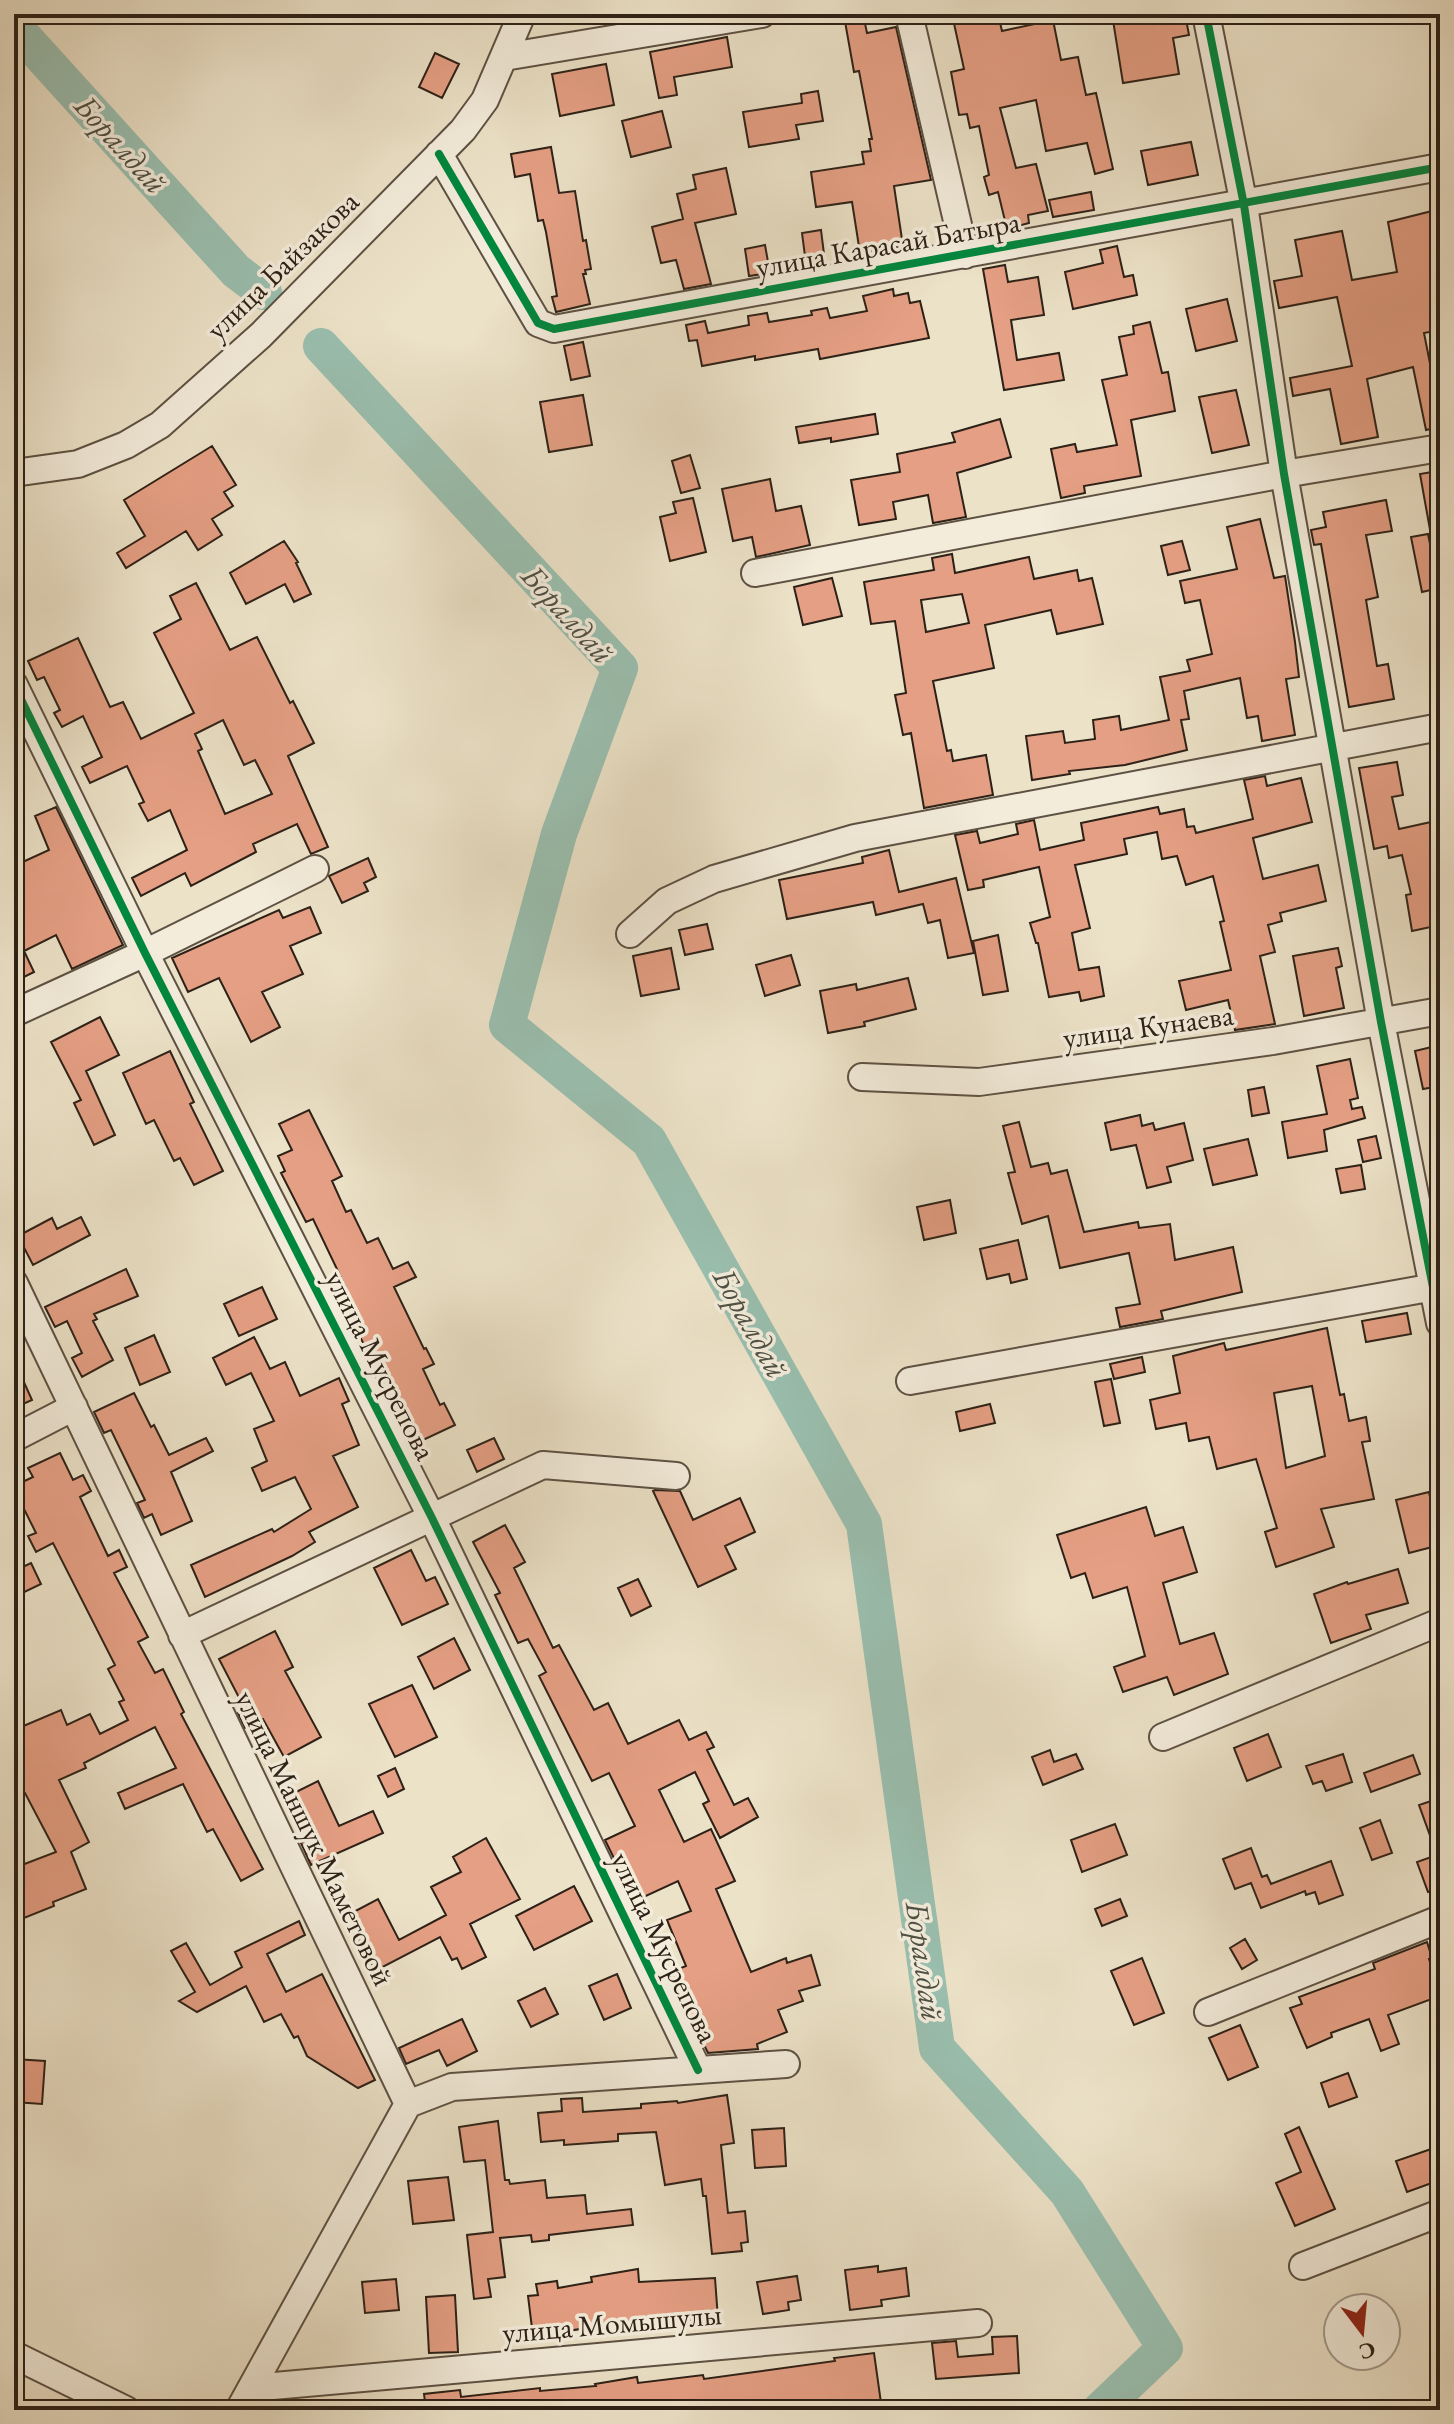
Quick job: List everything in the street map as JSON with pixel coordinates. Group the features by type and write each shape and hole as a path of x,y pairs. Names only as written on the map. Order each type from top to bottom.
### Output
{"street":[{"name":"улица Байзакова","path":"14,473 78,464 126,445 160,425 261,335 463,130 485,100 522,14"},
{"path":"504,57 762,14"},
{"path":"909,14 965,255"},
{"path":"1206,14 1244,205 1284,474 1381,1022 1436,1287 1440,1323"},
{"name":"улица Карасай Батыра","path":"439,154 538,323 554,329 1440,167"},
{"path":"755,573 1284,474 1440,448"},
{"name":"улица Мусрепова","path":"14,685 145,953 432,1518 698,2070"},
{"path":"630,934 667,901 714,879 855,838 1440,727"},
{"path":"14,1013 145,953 315,869"},
{"name":"улица Кунаева","path":"862,1077 979,1082 1273,1041 1440,1011"},
{"name":"улица Маншук Маметовой","path":"14,1283 408,2104"},
{"path":"910,1381 1436,1287"},
{"path":"14,1438 74,1407"},
{"path":"182,1635 543,1465 676,1476"},
{"path":"1163,1737 1440,1622"},
{"path":"1208,2012 1440,1919"},
{"path":"245,2399 408,2104 452,2087 786,2064"},
{"path":"1303,2266 1440,2213"},
{"name":"улица Момышулы","path":"245,2399 978,2323"},
{"path":"14,2355 126,2410"}],"building":[{"path":"863,14 867,33 896,27 931,180 894,186 903,246 860,253 852,202 816,207 811,172 864,164 862,152 871,151 869,139 872,139 859,71 854,72 844,16"},
{"path":"975,14 998,14 1002,31 1053,20 1061,60 1078,57 1086,95 1096,93 1113,169 1095,174 1087,143 1046,151 1036,100 1000,108 1016,168 1036,164 1048,211 1028,215 1029,223 1007,229 998,192 989,195 984,177 989,175 979,126 970,128 967,114 959,115 951,72 964,69 953,19"},
{"path":"1112,14 1185,14 1189,35 1173,38 1179,74 1123,83"},
{"path":"727,37 732,67 674,77 677,95 659,98 650,52"},
{"path":"435,53 459,64 442,98 419,87"},
{"path":"606,64 614,105 560,116 552,74"},
{"path":"818,91 823,121 796,125 799,139 749,147 743,112 802,103 801,94"},
{"path":"662,111 671,147 631,157 622,121"},
{"path":"1191,142 1198,175 1148,185 1141,151"},
{"path":"551,147 559,193 575,191 591,269 583,274 590,304 556,312 552,297 557,296 546,232 543,220 538,221 530,174 515,177 511,154"},
{"path":"726,168 736,214 695,223 711,284 684,289 676,260 661,263 652,227 683,219 677,194 696,189 693,175"},
{"path":"1091,192 1094,210 1053,217 1049,200"},
{"path":"1436,210 1440,228 1440,330 1424,333 1435,389 1440,388 1440,427 1426,430 1413,367 1367,379 1378,437 1341,444 1330,389 1293,396 1290,378 1352,366 1337,297 1279,308 1274,281 1302,276 1295,240 1342,231 1352,280 1397,272 1388,222"},
{"path":"821,230 825,262 806,264 802,233"},
{"path":"765,245 770,273 749,276 745,249"},
{"path":"1117,246 1124,277 1133,275 1137,295 1073,309 1065,272 1103,263 1100,250"},
{"path":"1005,265 1008,282 1038,277 1044,315 1011,320 1017,360 1059,353 1064,380 1004,390 983,269"},
{"path":"893,289 894,296 908,293 910,303 920,301 929,338 820,359 818,349 702,366 697,340 689,341 686,325 705,321 708,333 749,325 748,316 767,313 769,322 812,315 811,311 827,308 830,318 867,311 863,296"},
{"path":"1227,299 1237,341 1196,351 1186,309"},
{"path":"1150,322 1162,373 1168,372 1175,411 1131,420 1141,476 1084,486 1085,493 1061,498 1051,449 1075,444 1077,452 1117,445 1102,380 1127,375 1119,337 1134,334 1133,326"},
{"path":"583,342 590,376 571,380 564,346"},
{"path":"1236,390 1249,445 1212,453 1199,397"},
{"path":"583,395 592,445 549,452 540,402"},
{"path":"875,414 878,434 831,442 831,438 799,443 796,427"},
{"path":"1000,419 1011,457 957,473 966,517 933,523 928,495 893,502 896,519 859,525 851,480 900,472 897,454 955,442 952,433"},
{"path":"212,446 236,485 224,492 233,506 212,519 222,535 198,550 186,531 126,568 117,553 145,536 124,500"},
{"path":"690,455 700,488 681,493 672,461"},
{"path":"1438,471 1440,540 1432,541 1420,474"},
{"path":"770,479 776,511 801,506 810,545 756,557 752,537 733,541 722,489"},
{"path":"693,498 706,552 670,561 660,517 676,513 673,502"},
{"path":"1386,500 1392,531 1366,535 1378,597 1366,600 1377,666 1388,664 1394,699 1349,707 1321,544 1314,545 1311,530 1326,527 1323,512"},
{"path":"1260,519 1274,578 1285,576 1299,677 1286,679 1295,735 1262,741 1258,716 1247,718 1240,678 1184,691 1189,719 1181,720 1187,750 1125,765 1069,771 1070,774 1032,780 1026,736 1063,731 1065,743 1095,739 1093,720 1119,716 1121,730 1169,720 1160,677 1190,671 1187,660 1212,654 1200,600 1185,603 1180,581 1237,569 1227,527"},
{"path":"1428,534 1439,588 1422,592 1411,537"},
{"path":"284,541 298,562 311,594 294,602 285,584 246,604 230,573"},
{"path":"1182,541 1190,570 1168,575 1161,546"},
{"path":"952,554 955,573 1029,557 1034,579 1077,570 1079,581 1092,578 1103,624 1057,634 1051,610 985,625 994,668 933,681 947,751 951,750 953,761 986,755 993,795 924,808 911,733 903,735 895,695 906,693 895,621 871,624 864,582 934,570 932,558","holes":["962,594 969,623 926,632 921,600"]},
{"path":"832,578 842,616 803,625 794,587"},
{"path":"196,583 230,650 257,637 314,743 288,756 328,847 311,854 297,824 253,844 256,852 191,886 185,873 141,896 132,878 187,850 170,810 148,821 139,804 144,802 127,766 90,783 82,767 102,757 83,716 62,727 54,713 60,710 44,677 37,680 28,661 78,638 110,707 123,702 141,739 194,713 154,633 181,619 170,596","holes":["223,720 244,765 255,760 272,794 225,814 198,751 202,749 195,734"]},
{"path":"1397,762 1403,795 1392,797 1399,829 1440,820 1440,925 1412,931 1406,895 1411,894 1402,855 1389,858 1387,846 1374,849 1359,768"},
{"path":"1265,776 1267,786 1301,778 1312,822 1253,838 1263,879 1318,865 1326,901 1280,913 1282,921 1268,925 1275,952 1260,956 1275,1024 1235,1030 1228,1000 1186,1010 1179,981 1231,970 1220,922 1224,921 1213,876 1186,885 1177,856 1162,859 1157,832 1124,839 1127,854 1075,865 1090,928 1072,933 1079,970 1099,967 1104,996 1081,1001 1079,992 1049,997 1038,943 1030,923 1050,917 1039,867 983,880 984,887 968,890 955,835 977,831 980,843 1018,834 1016,824 1034,820 1040,850 1084,840 1081,823 1158,807 1160,814 1184,809 1187,827 1194,826 1196,833 1253,819 1244,780"},
{"path":"56,807 123,945 72,969 56,935 24,951 34,972 14,982 14,866 49,850 35,816"},
{"path":"889,850 899,892 956,878 974,953 948,958 940,920 928,923 923,904 876,915 873,902 787,919 779,880 863,863 862,857"},
{"path":"368,858 376,877 364,883 368,891 342,903 329,876"},
{"path":"310,907 321,933 290,946 303,974 262,992 280,1027 251,1042 219,978 188,992 172,958 279,910 283,918"},
{"path":"707,924 713,949 685,955 679,930"},
{"path":"998,935 1008,991 983,995 973,941"},
{"path":"671,948 679,989 641,996 633,956"},
{"path":"1338,948 1342,966 1336,968 1344,1008 1304,1016 1293,956"},
{"path":"791,955 800,985 765,996 756,965"},
{"path":"908,978 916,1009 864,1022 865,1026 828,1033 820,991 856,984 857,990"},
{"path":"100,1017 119,1055 86,1071 115,1135 94,1145 74,1103 81,1100 51,1042"},
{"path":"1440,1045 1440,1086 1423,1089 1415,1051"},
{"path":"170,1051 194,1102 190,1104 223,1171 194,1185 180,1158 174,1161 154,1120 146,1124 123,1073"},
{"path":"1350,1059 1358,1098 1350,1100 1352,1109 1362,1107 1365,1118 1324,1130 1327,1151 1288,1158 1282,1122 1327,1114 1317,1066"},
{"path":"1264,1087 1269,1113 1252,1116 1248,1090"},
{"path":"309,1110 342,1176 332,1181 346,1212 351,1210 367,1243 378,1238 393,1269 408,1262 416,1277 394,1287 434,1364 423,1369 440,1405 444,1403 455,1425 421,1441 393,1384 391,1386 375,1353 369,1355 345,1306 340,1290 346,1288 313,1219 306,1222 281,1173 285,1171 278,1156 292,1150 279,1124"},
{"path":"1140,1115 1142,1126 1153,1123 1155,1130 1184,1123 1193,1160 1167,1167 1171,1182 1147,1188 1136,1145 1111,1150 1105,1123"},
{"path":"1019,1122 1031,1167 1048,1163 1051,1174 1067,1170 1084,1232 1138,1222 1139,1228 1170,1224 1175,1260 1233,1247 1242,1292 1161,1311 1163,1319 1120,1327 1116,1308 1140,1304 1129,1253 1060,1268 1048,1216 1022,1224 1008,1173 1015,1172 1003,1126"},
{"path":"1376,1136 1381,1158 1363,1162 1358,1140"},
{"path":"1248,1139 1257,1175 1213,1185 1204,1149"},
{"path":"1361,1165 1365,1189 1341,1193 1336,1169"},
{"path":"950,1200 956,1233 924,1240 917,1207"},
{"path":"81,1217 90,1235 33,1265 18,1236 52,1218 57,1229"},
{"path":"1018,1240 1027,1279 1011,1283 1009,1274 987,1279 980,1249"},
{"path":"126,1269 138,1296 94,1314 97,1319 93,1321 113,1360 82,1377 72,1358 82,1353 67,1321 55,1327 45,1307"},
{"path":"262,1287 277,1319 239,1336 224,1304"},
{"path":"1407,1313 1411,1334 1366,1342 1362,1321"},
{"path":"1327,1328 1340,1395 1344,1394 1349,1421 1366,1417 1370,1441 1362,1442 1374,1499 1321,1509 1334,1547 1276,1567 1265,1532 1277,1528 1256,1459 1217,1469 1209,1437 1189,1441 1186,1423 1156,1429 1150,1400 1180,1393 1173,1356 1224,1343 1226,1350","holes":["1312,1386 1325,1456 1286,1468 1274,1393"]},
{"path":"154,1335 170,1372 140,1385 125,1348"},
{"path":"254,1337 270,1369 285,1362 300,1396 339,1378 349,1401 342,1404 359,1445 333,1456 358,1507 309,1532 315,1542 292,1556 205,1597 191,1565 272,1529 274,1532 311,1509 295,1477 262,1491 252,1468 267,1461 254,1429 274,1421 251,1373 226,1385 213,1358"},
{"path":"1142,1357 1145,1372 1114,1379 1110,1364"},
{"path":"14,1360 32,1400 14,1408"},
{"path":"1111,1379 1120,1423 1104,1426 1095,1382"},
{"path":"134,1393 169,1455 206,1438 213,1451 171,1472 192,1521 161,1535 152,1514 144,1518 137,1503 145,1500 111,1430 104,1433 94,1412"},
{"path":"990,1404 995,1423 960,1431 956,1412"},
{"path":"494,1438 504,1459 477,1472 467,1450"},
{"path":"60,1453 73,1480 83,1475 91,1491 80,1497 108,1556 119,1550 127,1567 114,1573 148,1637 138,1642 155,1673 163,1669 184,1712 181,1714 263,1869 241,1881 213,1829 207,1832 183,1784 125,1809 118,1793 176,1768 155,1727 84,1763 86,1768 59,1780 89,1842 71,1852 86,1889 24,1918 14,1892 14,1868 56,1852 25,1793 14,1799 14,1730 61,1710 67,1725 90,1714 100,1734 128,1720 119,1702 124,1700 108,1669 115,1665 53,1543 36,1552 28,1536 36,1533 14,1489 14,1486 33,1477 28,1468"},
{"path":"655,1490 680,1491 693,1520 740,1498 755,1532 725,1546 736,1569 698,1587"},
{"path":"1429,1492 1440,1545 1409,1553 1396,1500"},
{"path":"1146,1507 1155,1536 1183,1527 1197,1572 1163,1583 1180,1644 1214,1633 1228,1674 1174,1695 1167,1677 1123,1692 1114,1667 1145,1656 1127,1587 1093,1598 1085,1573 1071,1578 1057,1535"},
{"path":"505,1525 525,1562 514,1568 553,1648 559,1645 594,1710 608,1703 628,1744 679,1720 689,1740 706,1732 714,1747 707,1750 734,1805 748,1798 758,1817 720,1838 703,1804 709,1801 695,1772 659,1790 684,1842 711,1829 735,1881 716,1889 751,1972 786,1958 787,1963 811,1955 820,1985 799,1991 803,2001 778,2010 787,2032 757,2044 758,2049 708,2053 669,1973 686,1966 667,1920 691,1911 678,1881 635,1901 605,1840 635,1826 609,1773 592,1781 539,1676 546,1672 528,1639 518,1643 495,1595 500,1593 473,1542"},
{"path":"411,1550 426,1581 435,1577 448,1604 402,1625 374,1568"},
{"path":"31,1563 41,1584 14,1597 14,1571"},
{"path":"1398,1569 1408,1603 1366,1615 1371,1629 1331,1643 1314,1594"},
{"path":"638,1579 651,1606 631,1616 618,1588"},
{"path":"275,1631 293,1667 285,1671 321,1737 284,1757 263,1719 245,1728 238,1713 245,1709 219,1659"},
{"path":"454,1638 470,1670 434,1689 418,1657"},
{"path":"412,1685 437,1737 395,1757 369,1704"},
{"path":"1268,1734 1281,1767 1247,1781 1234,1748"},
{"path":"1050,1750 1054,1762 1076,1754 1083,1769 1043,1785 1032,1757"},
{"path":"1343,1754 1352,1782 1326,1791 1322,1781 1313,1784 1306,1766"},
{"path":"1413,1755 1420,1774 1371,1792 1364,1773"},
{"path":"395,1768 404,1789 388,1797 378,1776"},
{"path":"318,1781 339,1826 373,1811 383,1833 311,1865 301,1843 310,1839 290,1795"},
{"path":"1440,1798 1440,1888 1428,1892 1417,1862 1437,1855 1419,1805"},
{"path":"1380,1820 1392,1853 1372,1860 1360,1828"},
{"path":"1115,1824 1127,1855 1082,1872 1071,1840"},
{"path":"486,1838 520,1899 470,1924 486,1957 462,1969 457,1958 452,1960 440,1937 375,1971 346,1916 378,1899 399,1940 446,1915 431,1887 461,1872 453,1857"},
{"path":"1251,1848 1262,1877 1267,1875 1271,1884 1331,1861 1343,1895 1319,1904 1315,1892 1306,1895 1305,1891 1261,1908 1251,1883 1235,1889 1223,1859"},
{"path":"574,1886 592,1921 534,1950 516,1916"},
{"path":"1120,1899 1127,1916 1102,1926 1095,1909"},
{"path":"299,1921 305,1935 267,1954 286,1992 322,1974 375,2080 358,2088 307,2056 298,2036 294,2038 281,2014 264,2022 246,1986 197,2012 179,2001 195,1992 171,1951 186,1943 210,1985 242,1967 235,1952"},
{"path":"1245,1939 1257,1960 1242,1969 1230,1948"},
{"path":"1427,1942 1440,1996 1388,2015 1399,2044 1381,2051 1369,2019 1331,2033 1332,2037 1307,2048 1290,2008 1302,2004 1299,1997 1375,1969 1373,1963"},
{"path":"1142,1958 1164,2013 1134,2025 1111,1971"},
{"path":"617,1974 631,2008 604,2020 589,1986"},
{"path":"545,1988 558,2014 531,2027 518,2001"},
{"path":"462,2019 477,2051 447,2066 439,2050 406,2064 399,2048"},
{"path":"1240,2025 1258,2067 1228,2080 1209,2038"},
{"path":"14,2059 45,2061 42,2104 14,2102"},
{"path":"1348,2073 1357,2097 1329,2107 1321,2083"},
{"path":"727,2095 734,2143 721,2145 728,2213 745,2211 748,2242 741,2243 742,2251 712,2254 706,2196 703,2196 701,2179 665,2185 656,2132 618,2134 618,2141 564,2145 564,2140 541,2142 538,2113 562,2111 561,2099 582,2098 583,2112 641,2108 641,2104 678,2103"},
{"path":"498,2121 505,2180 509,2180 510,2184 545,2180 547,2198 585,2195 587,2214 631,2209 633,2225 549,2235 549,2240 532,2242 531,2235 500,2238 505,2277 488,2279 491,2297 474,2299 467,2235 493,2232 485,2160 464,2162 459,2127"},
{"path":"1299,2127 1335,2209 1295,2226 1276,2183 1301,2172 1285,2134"},
{"path":"784,2128 786,2166 755,2168 752,2130"},
{"path":"1440,2146 1440,2180 1407,2192 1396,2161"},
{"path":"448,2177 454,2220 413,2224 408,2181"},
{"path":"878,2266 878,2272 906,2268 909,2296 881,2300 882,2306 850,2310 845,2270"},
{"path":"638,2269 639,2282 715,2278 718,2319 662,2322 662,2317 533,2336 528,2296 538,2295 536,2284 557,2281 558,2288 592,2282 591,2277"},
{"path":"797,2276 801,2300 788,2302 789,2310 763,2314 757,2282"},
{"path":"396,2279 399,2310 365,2313 362,2282"},
{"path":"455,2295 458,2352 429,2353 426,2297"},
{"path":"1017,2336 1019,2373 936,2379 932,2343 956,2341 958,2357 993,2354 992,2337"},
{"path":"874,2353 882,2410 775,2410 774,2402 722,2410 426,2410 424,2394 460,2390 461,2397 540,2388 540,2391 596,2386 637,2377 638,2383 703,2375 704,2379"}],"waterway":[{"name":"Боралдай","path":"14,26 236,271 264,292"},
{"name":"Боралдай","path":"336,362 321,346 620,668 559,834 507,1025 649,1141 864,1524 937,2048 1067,2192 1165,2348 1100,2410"}],"cycle path":[{"path":"1206,14 1244,205 1284,474 1381,1022 1440,1323"},
{"path":"439,154 538,323 554,329 1440,167"},
{"path":"14,685 145,953 432,1518 698,2070"}]}
